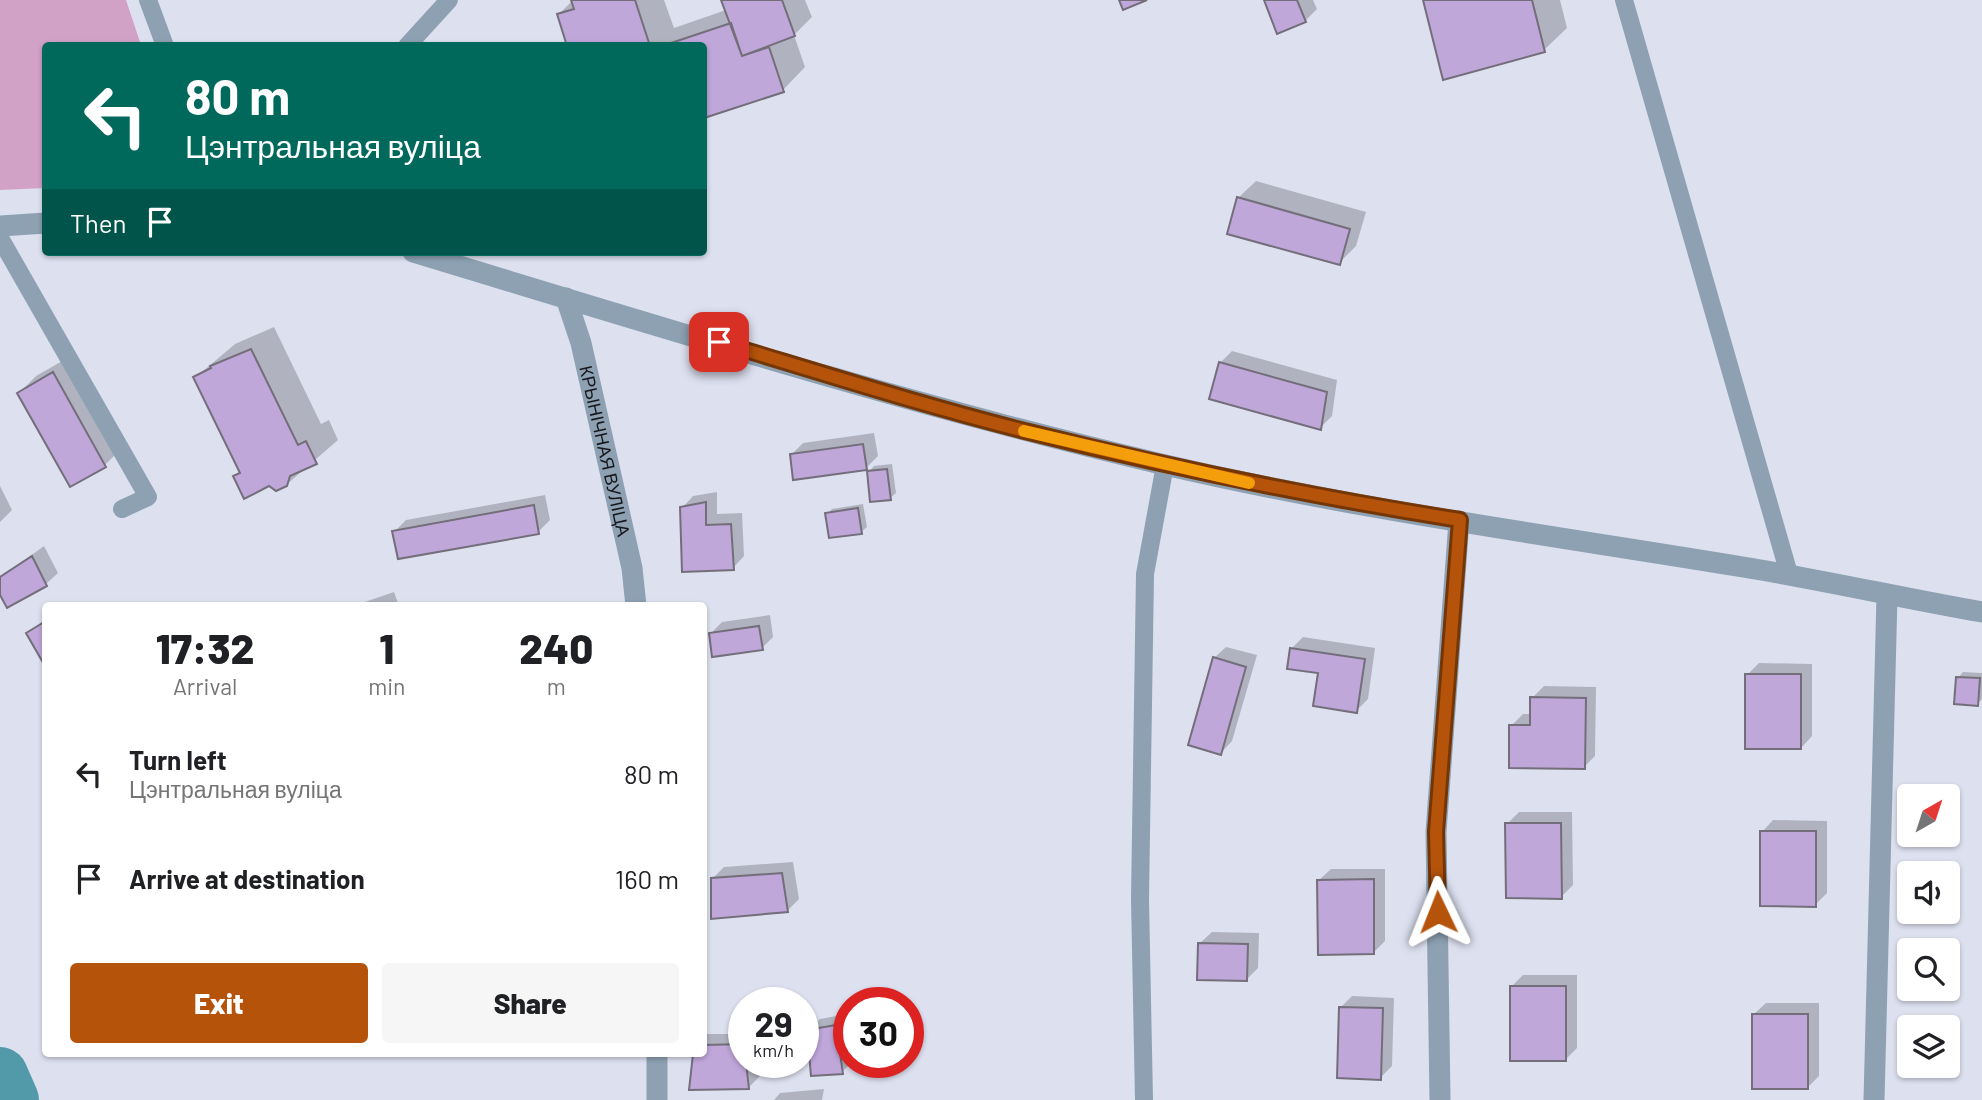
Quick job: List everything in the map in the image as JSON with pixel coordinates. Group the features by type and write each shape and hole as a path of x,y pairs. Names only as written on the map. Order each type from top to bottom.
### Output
{"street":[{"path":"0,226 42,223"},
{"path":"426,256 1014,428 1165,465 1314,496 1789,574 1887,596 1982,612"},
{"name":"КРЫНІЧНАЯ ВУЛІЦА","path":"566,298 582,343 632,568 636,602"},
{"path":"1440,1100 1436,832 1460,520"},
{"path":"1874,1100 1887,596"},
{"path":"657,1057 657,1100"}],"lane":[{"path":"148,0 164,42"},
{"path":"411,42 449,0"},
{"path":"1624,0 1789,574"},
{"path":"0,238 148,497 122,509"},
{"path":"1144,1100 1140,899 1145,574 1165,465"}],"shaded area":[{"path":"0,0 126,0 140,42 42,42 42,188 0,190"}],"building":[{"path":"571,0 635,0 649,42 566,42 557,14 574,9"},
{"path":"721,0 782,0 795,36 742,56"},
{"path":"1119,0 1147,0 1123,10"},
{"path":"1264,0 1297,0 1306,22 1277,34"},
{"path":"1423,0 1532,0 1545,52 1443,80"},
{"path":"731,23 742,56 769,47 784,92 707,117 707,42 674,42"},
{"path":"1237,197 1350,229 1340,265 1227,234"},
{"path":"251,349 298,445 306,441 317,464 290,476 287,486 276,491 269,486 244,499 233,476 240,473 193,377 211,368 210,366"},
{"path":"1219,362 1327,392 1321,430 1209,399"},
{"path":"53,372 106,467 70,487 17,393"},
{"path":"863,444 867,470 793,480 790,454"},
{"path":"887,469 891,500 870,502 867,471"},
{"path":"706,502 706,525 731,524 734,570 682,572 680,507"},
{"path":"534,505 539,534 398,559 392,531"},
{"path":"858,508 862,534 829,538 825,513"},
{"path":"32,556 47,586 7,608 0,595 0,577"},
{"path":"42,623 42,661 26,633"},
{"path":"759,626 763,650 712,657 709,633"},
{"path":"1290,648 1365,659 1357,713 1313,706 1318,673 1287,669"},
{"path":"1213,657 1246,667 1221,755 1188,745"},
{"path":"1745,674 1801,674 1801,749 1745,749"},
{"path":"1956,677 1980,678 1978,706 1954,704"},
{"path":"1530,697 1586,698 1585,769 1509,768 1509,725 1530,725"},
{"path":"1505,823 1561,823 1562,899 1506,898"},
{"path":"1760,831 1816,831 1816,907 1760,906"},
{"path":"782,873 788,912 711,919 711,878"},
{"path":"1374,879 1374,954 1318,955 1317,880"},
{"path":"1198,943 1248,944 1247,981 1197,980"},
{"path":"1510,986 1566,986 1566,1061 1510,1061"},
{"path":"1339,1007 1383,1008 1381,1080 1337,1078"},
{"path":"1752,1014 1808,1014 1808,1089 1752,1089"},
{"path":"833,1026 833,1075 819,1076 819,1028"},
{"path":"728,1044 728,1078 748,1078 749,1089 689,1090 693,1057 707,1057 707,1045"}],"waterway":[{"path":"0,1075 11,1100"}],"slow traffic":[{"path":"1024,431 1249,483"}],"route":[{"path":"719,342 1027,432 1165,465 1314,496 1460,520 1436,832 1438,912"}]}
